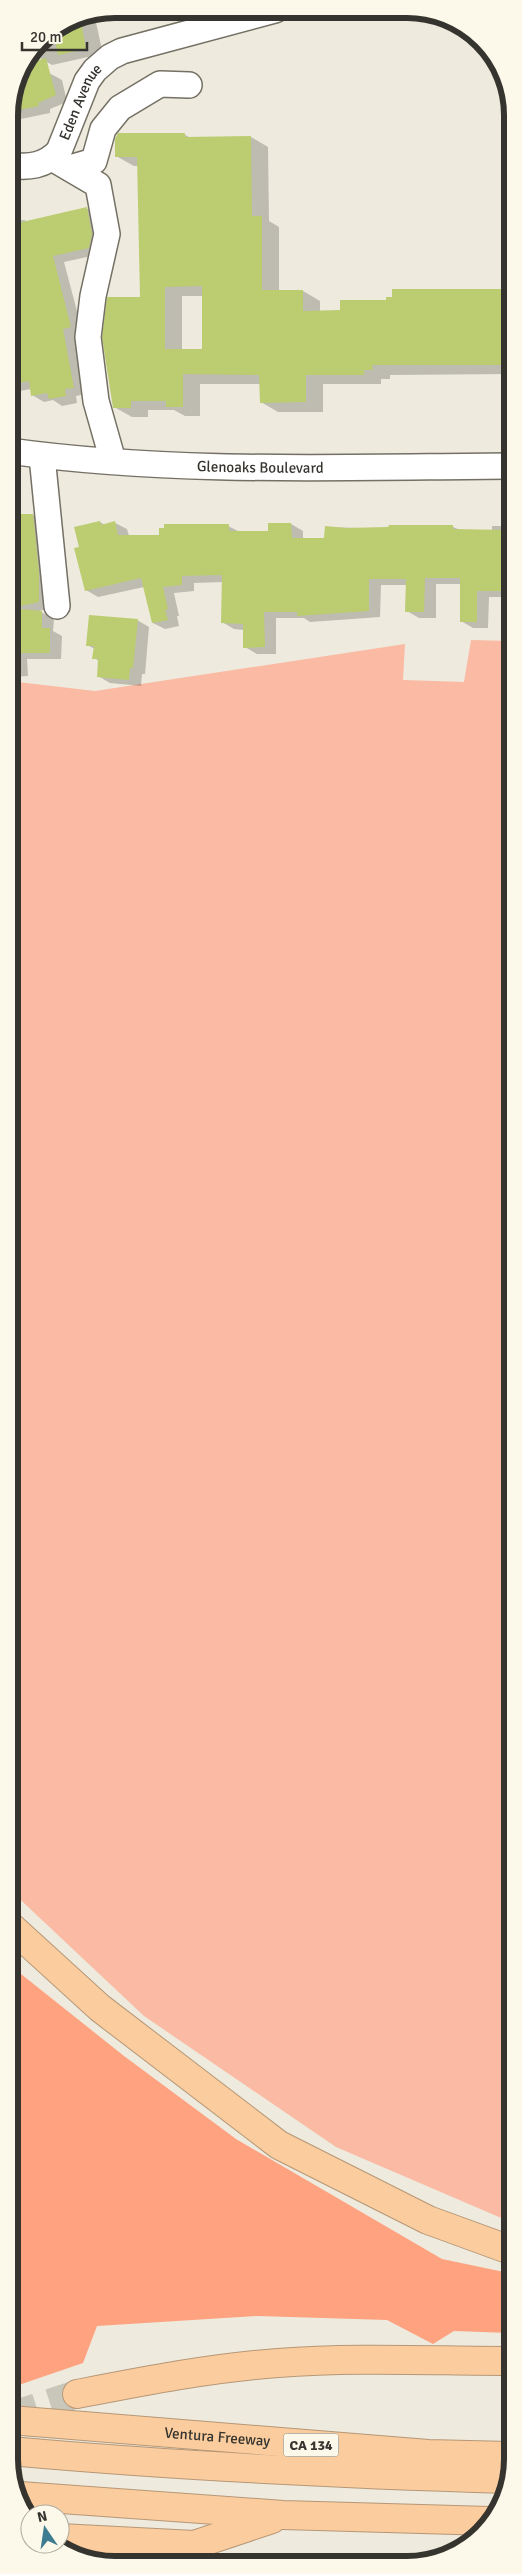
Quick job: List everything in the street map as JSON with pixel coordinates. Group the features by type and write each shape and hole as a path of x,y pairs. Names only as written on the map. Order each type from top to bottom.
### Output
{"highway":[{"path":"18,1933 100,2008 279,2145 428,2220 504,2248"},
{"path":"76,2394 157,2378 224,2368 280,2363 335,2361 504,2361"},
{"name":"Ventura Freeway","path":"18,2421 428,2454 504,2456"},
{"path":"18,2452 110,2460 346,2474 503,2479"},
{"path":"18,2469 226,2485 496,2498"},
{"path":"26,2496 283,2515 482,2521"},
{"path":"70,2539 194,2545 283,2515"}],"street":[{"name":"Eden Avenue","path":"18,165 61,163 59,151 90,75 110,57 122,51 245,18"},
{"path":"61,163 94,160 103,129 120,108 160,84 189,86"},
{"path":"61,163 98,185 107,234 93,296 88,337 96,401 113,462"},
{"name":"Glenoaks Boulevard","path":"18,452 42,456 167,465 287,467 504,466"},
{"path":"42,456 56,606"}],"shaded area":[{"path":"471,640 504,641 504,2219 336,2147 144,2016 18,1897 18,682 95,691 405,644 403,680 464,682"},
{"path":"18,1970 124,2056 236,2139 442,2259 504,2272 504,2333 454,2331 433,2344 387,2320 258,2316 97,2326 83,2363 18,2385"}],"building":[{"path":"81,24 86,49 58,55 55,39"},
{"path":"46,58 56,95 38,103 39,106 18,110 21,90 34,61"},
{"path":"118,133 185,133 185,137 251,136 252,216 262,216 262,290 303,290 303,311 340,310 340,300 386,300 386,297 392,297 392,289 502,289 502,365 372,365 373,370 364,370 364,375 306,375 306,402 260,403 259,375 183,374 183,407 166,407 166,401 131,401 131,408 113,408 102,337 107,297 140,297 137,157 115,157 115,139","holes":["202,286 202,349 165,349 165,287"]},
{"path":"87,207 92,234 89,248 53,256 71,327 63,329 74,388 65,389 66,396 49,399 47,393 31,396 29,381 18,383 18,223"},
{"path":"18,514 33,514 39,573 39,602 18,606"},
{"path":"100,521 101,525 115,521 118,535 159,535 159,528 164,528 164,524 229,524 229,531 268,531 268,523 291,523 292,538 324,538 325,526 346,528 388,527 389,525 453,525 453,529 504,530 504,591 477,591 477,622 460,622 460,578 425,578 424,612 405,612 406,579 369,579 369,611 297,616 297,612 264,612 265,647 243,648 243,624 221,623 222,575 182,576 182,585 163,587 168,609 165,610 168,620 152,623 141,578 85,591 74,548 79,547 74,527"},
{"path":"18,609 42,611 42,628 50,628 50,653 18,653"},
{"path":"89,615 138,619 133,668 130,668 129,680 97,677 98,659 92,659 94,646 86,646"}],"tunnel":[{"path":"18,2413 77,2394"}]}
